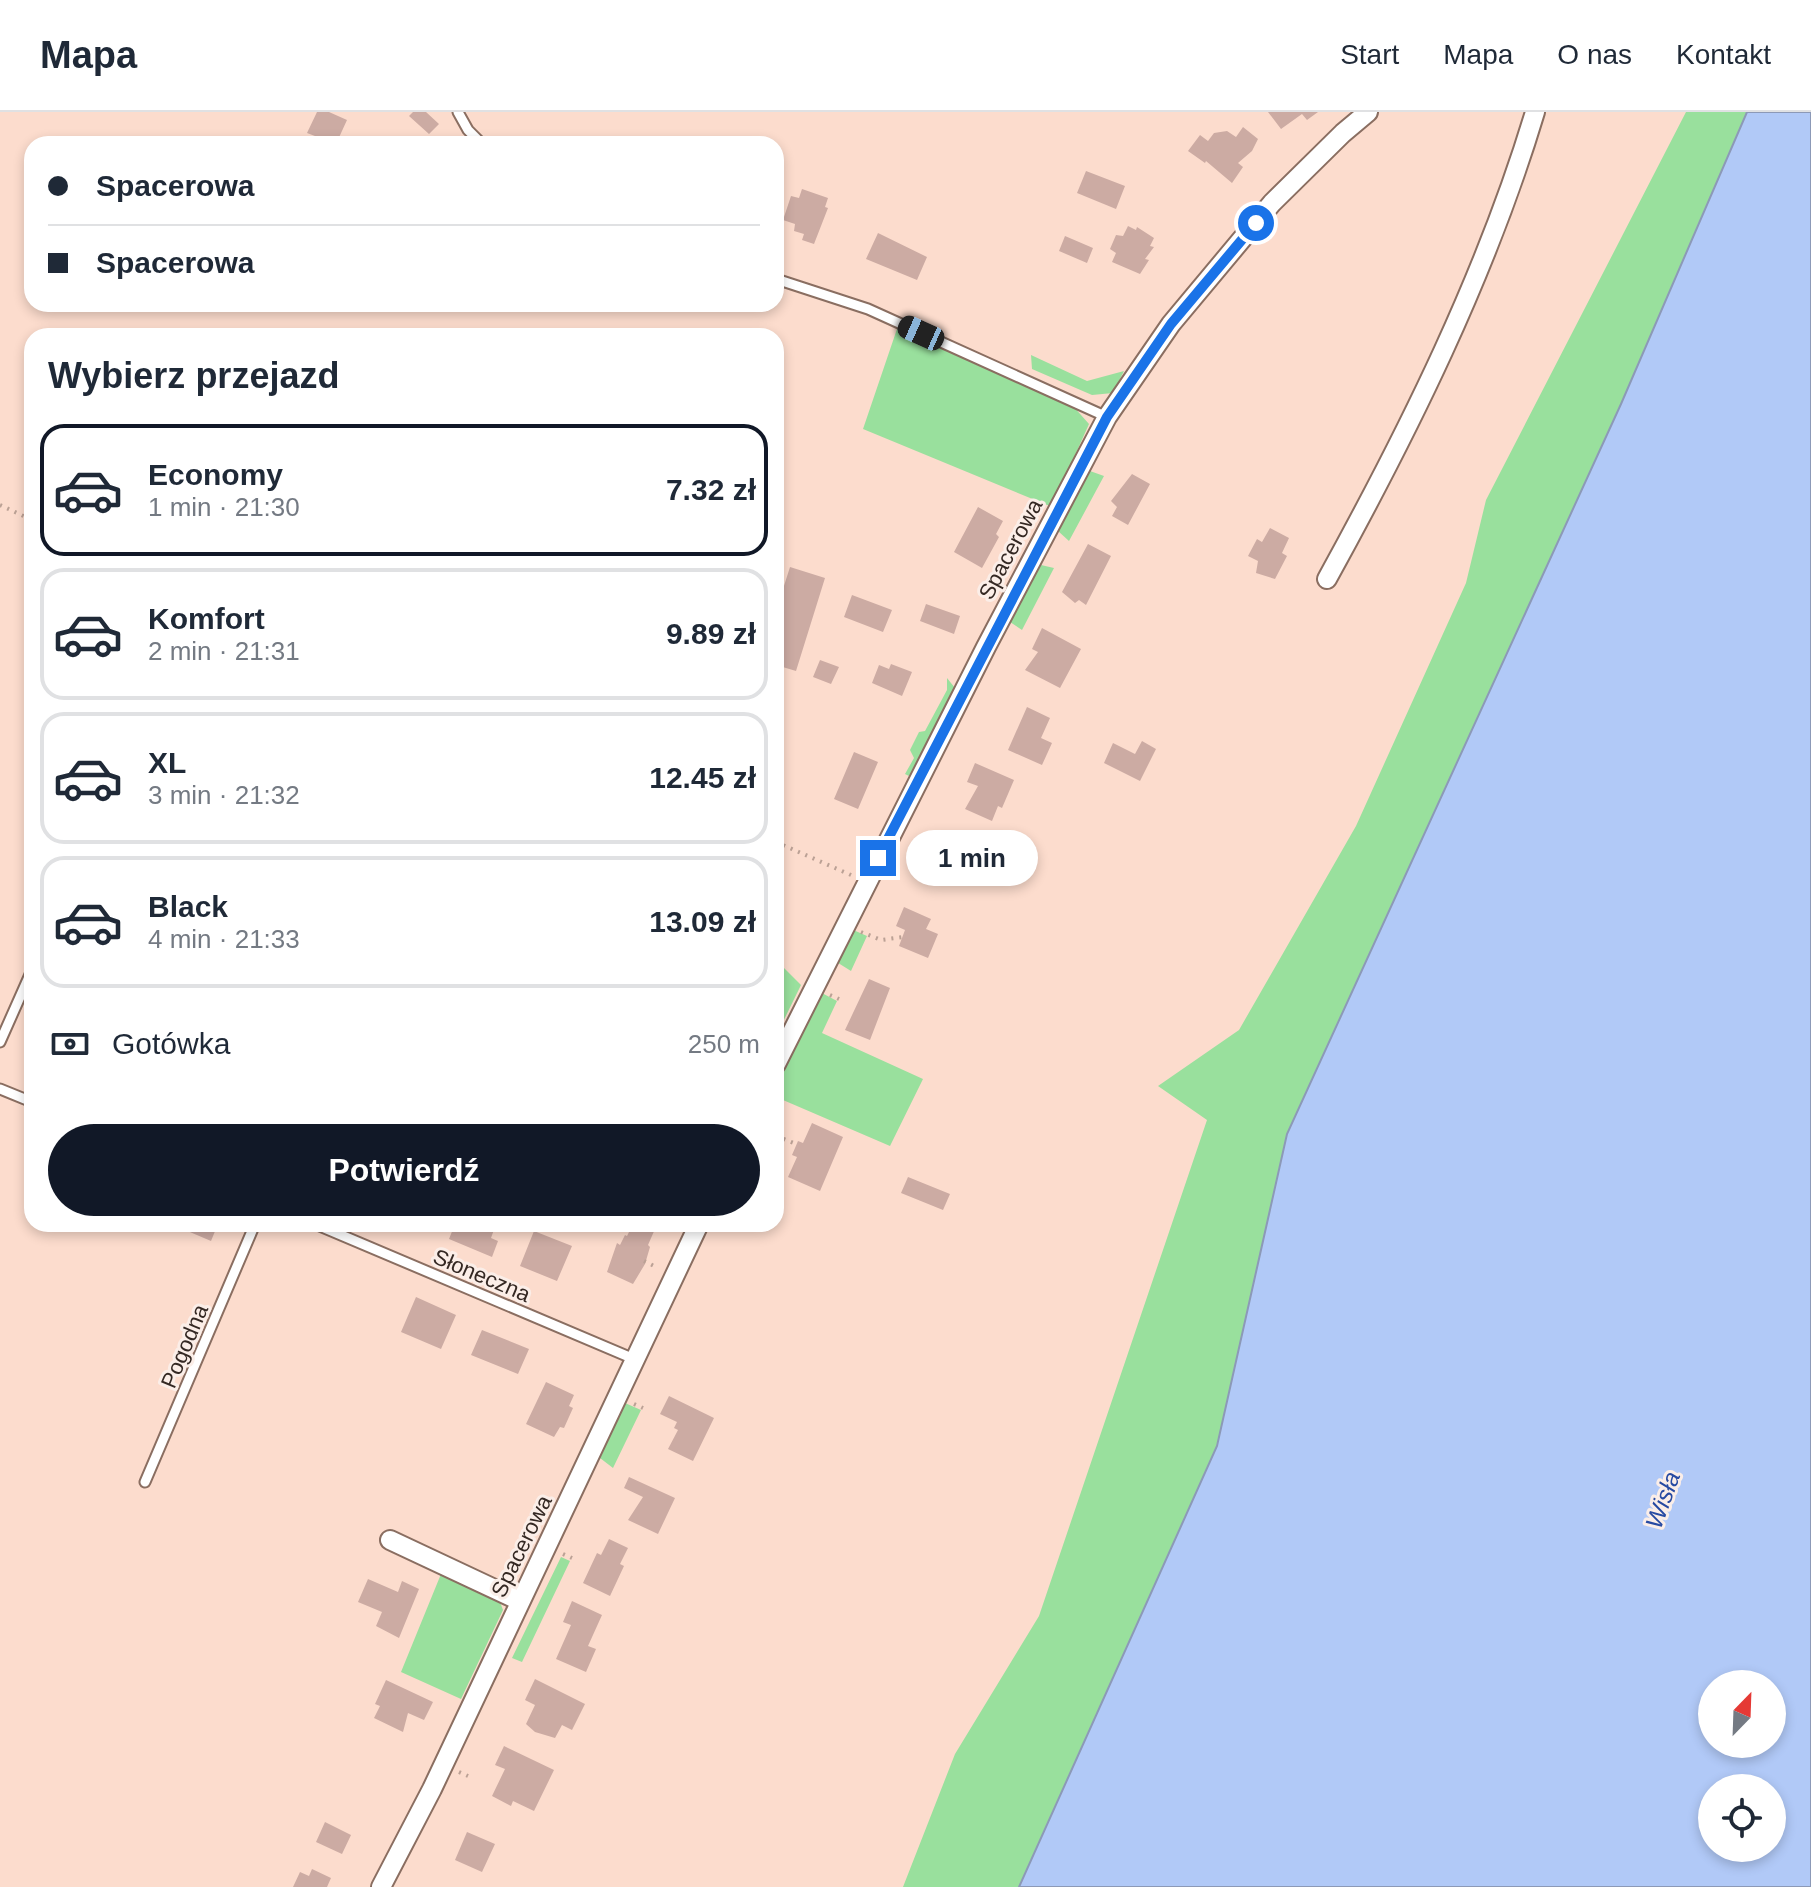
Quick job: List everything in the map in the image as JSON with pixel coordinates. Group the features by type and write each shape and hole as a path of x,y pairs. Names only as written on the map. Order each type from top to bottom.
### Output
{"street":[{"name":"Spacerowa","path":"784,1048 866,881 1107,417 1171,324 1272,203 1368,112"},
{"path":"1327,579 1375,492 1463,308 1515,180 1535,112"},
{"name":"Spacerowa","path":"381,1887 432,1789 695,1232"},
{"path":"390,1540 520,1601"}],"lane":[{"path":"458,112 474,136"},
{"path":"784,282 868,309 1107,417"},
{"path":"0,1042 24,988"},
{"path":"1,1091 24,1099"},
{"name":"Pogodna","path":"145,1482 252,1232"},
{"name":"Słoneczna","path":"334,1232 634,1359"}],"path":[{"path":"0,505 24,516"},
{"path":"784,845 866,881"},
{"path":"844,924 881,940 903,937"},
{"path":"784,1139 796,1144"}],"green space":[{"path":"1686,112 1747,112 1621,404 1287,1134 1217,1446 1019,1887 903,1887 955,1754 1039,1616 1207,1120 1158,1086 1239,1030 1356,826 1466,583 1486,500"},
{"path":"897,329 1073,406 1089,424 1052,507 863,429"},
{"path":"1031,355 1087,381 1124,371 1113,393 1092,395 1032,369"},
{"path":"1090,471 1104,476 1069,541 1058,531"},
{"path":"1041,565 1054,568 1022,630 1010,622"},
{"path":"947,678 955,688 909,776 905,774 914,758 910,750 919,732 925,731 947,690"},
{"path":"851,929 867,936 851,971 835,961"},
{"path":"784,968 801,985 784,1020"},
{"path":"820,992 837,1001 822,1033 923,1079 890,1146 784,1100 784,1066"},
{"path":"625,1403 641,1410 613,1468 600,1458"},
{"path":"561,1557 570,1561 522,1662 512,1658"},
{"path":"441,1574 500,1602 503,1610 461,1699 401,1672"}],"water":[{"name":"Wisła","path":"1747,112 1811,112 1811,1887 1019,1887 1217,1446 1287,1134 1621,404"}],"building":[{"path":"317,112 329,112 347,120 340,136 307,133"},
{"path":"413,112 426,112 439,124 429,134 409,116"},
{"path":"1268,112 1318,112 1307,120 1302,114 1281,129"},
{"path":"1243,127 1258,139 1252,151 1238,163 1243,167 1232,183 1206,161 1188,151 1200,135 1208,141 1214,133 1227,131 1236,137"},
{"path":"1086,171 1125,186 1116,209 1077,193"},
{"path":"802,189 828,198 825,207 828,208 814,244 802,240 804,234 794,231 795,224 784,220 791,196 799,198"},
{"path":"1128,226 1136,230 1137,227 1154,238 1150,246 1154,247 1145,259 1149,260 1140,274 1112,262 1116,253 1110,249 1116,235 1123,236"},
{"path":"878,233 927,257 917,280 866,259"},
{"path":"1065,236 1093,248 1087,263 1059,251"},
{"path":"1132,474 1150,484 1128,525 1112,516 1117,507 1111,501"},
{"path":"978,507 1003,521 996,534 999,537 982,568 954,552"},
{"path":"1270,528 1289,538 1282,553 1287,556 1275,579 1256,573 1258,561 1248,556 1257,539 1262,542"},
{"path":"1088,544 1111,556 1086,605 1079,600 1075,603 1062,592"},
{"path":"790,567 825,578 796,671 784,667 784,586"},
{"path":"852,595 892,610 883,632 844,617"},
{"path":"926,604 960,616 954,634 920,621"},
{"path":"1042,628 1081,649 1060,688 1025,670 1038,652 1032,649"},
{"path":"820,660 839,667 831,684 813,677"},
{"path":"891,664 912,672 902,696 872,683 879,665 889,669"},
{"path":"1027,707 1050,718 1041,738 1052,743 1042,765 1008,750"},
{"path":"1142,741 1156,749 1140,781 1104,763 1113,743 1135,754"},
{"path":"854,752 878,762 858,809 834,799"},
{"path":"975,763 1014,780 1002,808 998,806 992,821 965,809 978,786 967,782"},
{"path":"904,907 931,919 926,929 938,934 928,958 899,946 905,930 896,926"},
{"path":"869,979 890,988 870,1040 845,1030"},
{"path":"812,1123 843,1137 820,1191 788,1177 797,1157 792,1155 798,1141 803,1143"},
{"path":"908,1177 950,1194 943,1210 901,1193"},
{"path":"190,1232 215,1232 211,1241"},
{"path":"452,1232 493,1232 491,1238 498,1241 492,1257 449,1239"},
{"path":"534,1232 572,1246 557,1281 520,1266"},
{"path":"629,1232 654,1232 645,1264 633,1284 607,1272 617,1243 620,1245"},
{"path":"416,1297 456,1315 441,1349 401,1332"},
{"path":"482,1330 529,1349 518,1374 471,1355"},
{"path":"546,1382 574,1395 569,1406 573,1408 564,1428 560,1427 554,1437 526,1424"},
{"path":"669,1396 714,1418 693,1461 668,1449 678,1430 674,1428 677,1422 660,1414"},
{"path":"629,1477 675,1498 658,1534 628,1520 643,1497 624,1488"},
{"path":"609,1539 628,1548 620,1564 624,1566 610,1596 583,1583 597,1553 601,1555"},
{"path":"368,1579 398,1592 402,1581 419,1589 399,1638 376,1626 382,1612 358,1602"},
{"path":"572,1601 602,1615 588,1646 596,1649 586,1672 556,1659 571,1625 563,1622"},
{"path":"535,1679 585,1704 572,1730 562,1725 555,1738 535,1732 526,1724 535,1705 525,1700"},
{"path":"386,1680 433,1702 424,1720 408,1713 403,1732 374,1718 380,1706 375,1704"},
{"path":"504,1746 554,1770 534,1811 513,1801 511,1806 492,1796 505,1769 495,1765"},
{"path":"325,1822 351,1835 342,1854 316,1842"},
{"path":"467,1832 495,1844 482,1872 455,1860"},
{"path":"312,1869 331,1878 327,1887 293,1887 300,1872 309,1876"}],"route":[{"path":"878,858 1107,417 1171,324 1256,223"}]}
